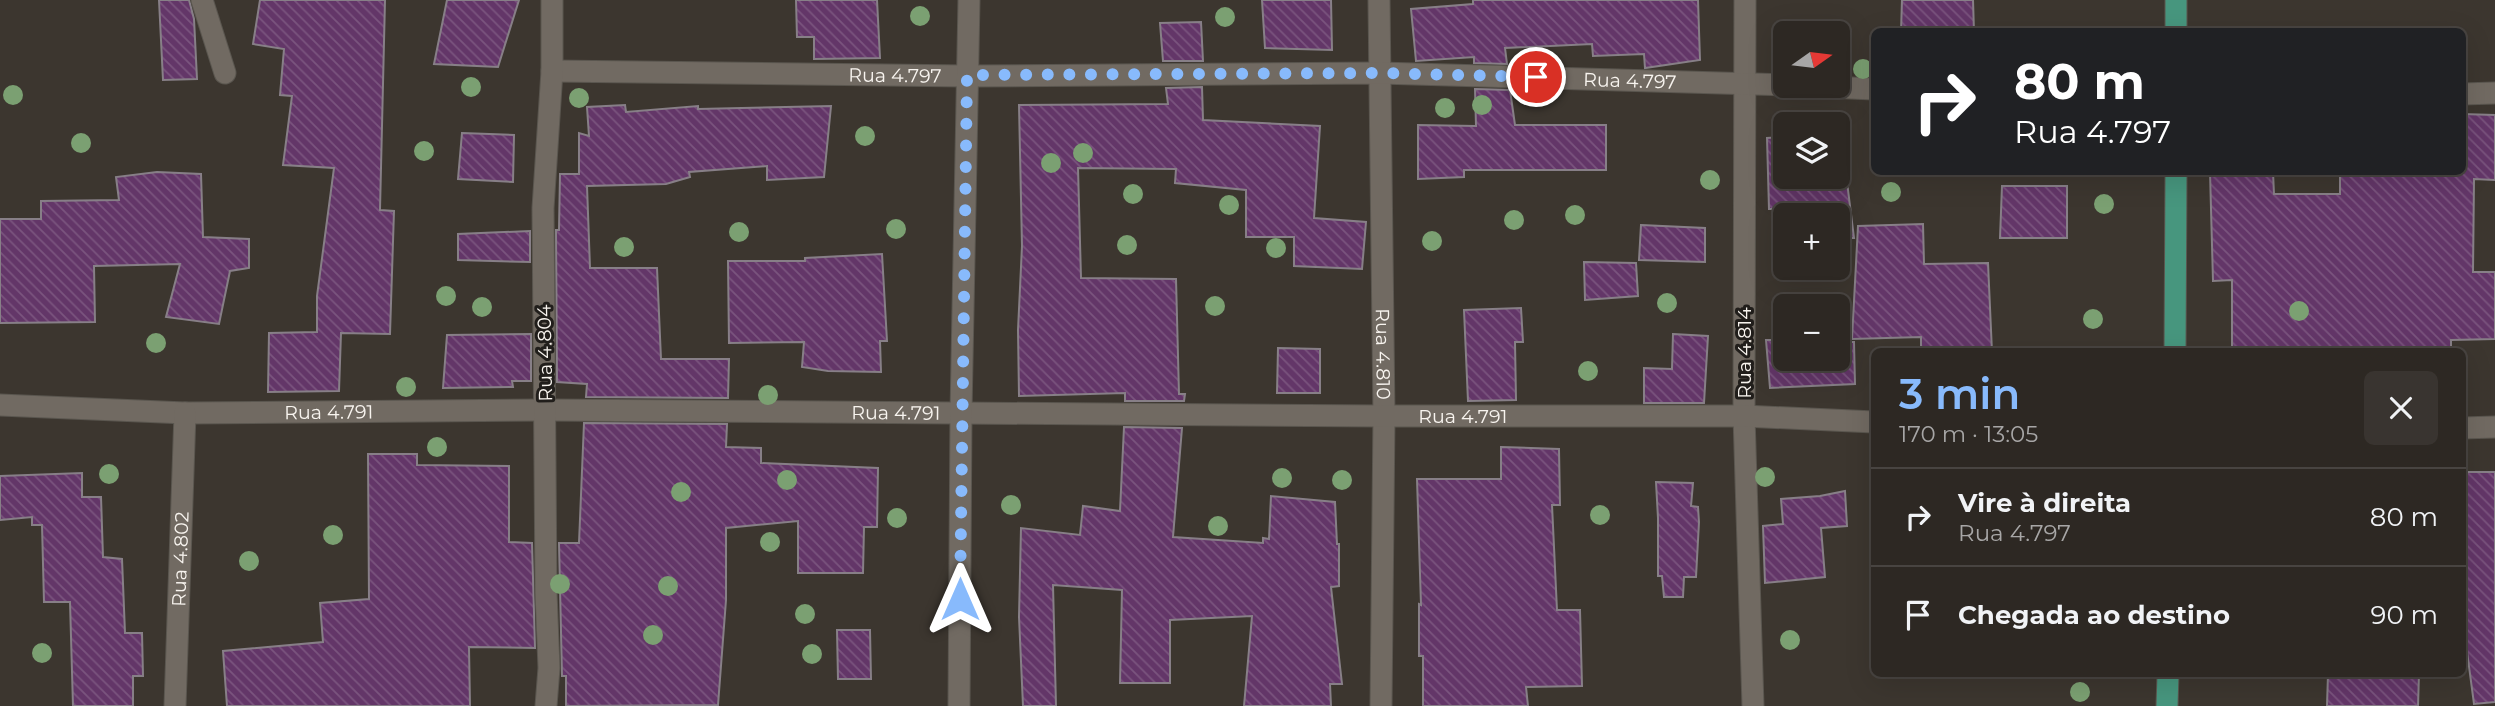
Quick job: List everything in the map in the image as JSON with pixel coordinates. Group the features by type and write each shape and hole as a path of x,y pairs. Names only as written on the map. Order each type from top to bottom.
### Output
{"main road":[{"path":"2176,0 2176,28"},
{"path":"2175,348 2176,175"},
{"path":"2167,706 2168,677"}],"street":[{"path":"202,0 225,73"},
{"name":"Rua 4.804","path":"546,706 549,668 543,208 552,71 552,0"},
{"path":"959,706 961,413 969,0"},
{"name":"Rua 4.810","path":"1379,0 1384,416 1381,706"},
{"name":"Rua 4.814","path":"1745,0 1744,416 1753,706"},
{"name":"Rua 4.797","path":"552,71 967,75 1380,73 1773,84"},
{"path":"1850,88 1871,89"},
{"path":"2466,94 2495,93"},
{"name":"Rua 4.791","path":"0,405 185,413 546,410 1744,416 1871,422"},
{"name":"Rua 4.802","path":"175,706 185,413"},
{"path":"2466,428 2495,427"}],"building":[{"path":"159,0 189,0 194,19 197,79 163,80"},
{"path":"260,0 385,0 380,210 394,211 390,334 341,333 339,391 268,392 269,333 317,332 317,296 334,168 283,165 292,96 280,95 284,49 253,44"},
{"path":"447,0 519,0 498,67 434,64"},
{"path":"796,0 877,0 880,58 814,59 814,37 797,37"},
{"path":"1262,0 1331,0 1332,50 1265,48"},
{"path":"1473,0 1698,0 1700,60 1645,68 1644,54 1593,56 1592,44 1505,48 1507,64 1474,63 1474,57 1416,61 1411,9 1473,4"},
{"path":"1902,0 1973,0 1974,28 1901,28"},
{"path":"1201,22 1203,61 1163,61 1160,23"},
{"path":"1202,87 1203,120 1320,126 1314,218 1366,222 1362,269 1294,266 1294,237 1246,237 1246,190 1175,183 1176,169 1078,168 1081,278 1176,279 1179,394 1185,394 1184,401 1125,401 1125,393 1019,396 1018,330 1022,246 1019,105 1168,104 1166,88"},
{"path":"1475,89 1510,90 1515,125 1606,125 1606,170 1464,170 1464,177 1418,179 1418,125 1476,126"},
{"path":"625,105 626,112 698,106 698,109 831,106 824,177 767,180 767,166 689,172 690,177 666,184 587,186 590,268 657,268 661,359 729,359 728,398 586,397 587,384 557,382 556,230 559,230 560,174 579,174 579,133 589,136 587,107"},
{"path":"2466,114 2495,115 2495,180 2474,179 2473,272 2495,272 2495,339 2451,340 2451,348 2232,348 2232,280 2213,281 2210,175 2273,175 2274,194 2340,194 2340,175 2466,175"},
{"path":"462,133 514,135 513,182 458,179"},
{"path":"1767,138 1773,138 1773,189 1848,189 1850,203 1773,203 1773,209 1769,209"},
{"path":"157,172 201,174 203,237 249,239 249,268 230,271 219,324 166,317 180,264 94,266 95,322 0,323 0,219 41,219 41,201 119,200 116,177"},
{"path":"2002,186 2067,186 2067,238 2000,238"},
{"path":"1850,206 1854,238 1850,238"},
{"path":"1923,224 1924,264 1988,263 1992,348 1921,348 1921,337 1852,339 1858,226"},
{"path":"1641,225 1705,228 1705,262 1639,260"},
{"path":"530,231 530,262 458,260 458,234"},
{"path":"882,254 887,341 880,341 881,372 828,371 802,367 804,342 729,343 728,261 805,261 805,258"},
{"path":"1584,262 1636,263 1638,296 1585,300"},
{"path":"1521,308 1523,342 1515,342 1516,400 1468,401 1464,310"},
{"path":"531,334 531,381 512,381 513,387 443,388 447,335"},
{"path":"1673,334 1708,336 1704,403 1644,403 1644,368 1672,369"},
{"path":"1766,340 1773,340 1773,371 1850,371 1850,342 1854,342 1855,384 1770,388"},
{"path":"1278,348 1320,349 1320,393 1277,393"},
{"path":"584,423 727,424 726,447 761,448 761,463 878,468 877,527 864,527 863,573 798,573 798,521 726,528 726,600 718,705 566,706 566,676 562,676 559,543 579,543"},
{"path":"1124,427 1182,428 1173,537 1263,543 1263,538 1269,539 1271,496 1335,502 1339,586 1331,587 1342,684 1330,684 1331,706 1244,706 1252,616 1170,620 1170,683 1120,683 1122,590 1053,585 1056,706 1023,706 1019,617 1021,528 1080,535 1083,506 1120,511"},
{"path":"1501,447 1559,449 1560,505 1552,505 1557,610 1580,610 1582,686 1526,687 1528,706 1423,706 1423,656 1419,656 1419,604 1421,605 1417,479 1501,479"},
{"path":"368,454 417,454 417,465 509,466 509,542 532,543 535,648 469,647 470,706 227,706 223,651 323,642 320,603 369,599"},
{"path":"2466,472 2495,472 2495,702 2474,704 2466,644"},
{"path":"82,473 82,497 101,497 103,557 122,559 125,633 142,633 143,676 133,676 133,706 73,706 70,602 44,602 42,525 32,525 32,517 0,520 0,476"},
{"path":"1656,482 1693,483 1691,506 1698,507 1699,522 1696,577 1684,577 1683,597 1664,597 1662,576 1658,576"},
{"path":"1845,491 1847,526 1821,528 1825,577 1765,583 1763,526 1783,524 1781,499"},
{"path":"837,630 870,630 871,679 838,679"},
{"path":"2328,677 2419,677 2418,706 2327,706"}],"route":[{"path":"960,599 967,75 1380,73 1536,77"}]}
